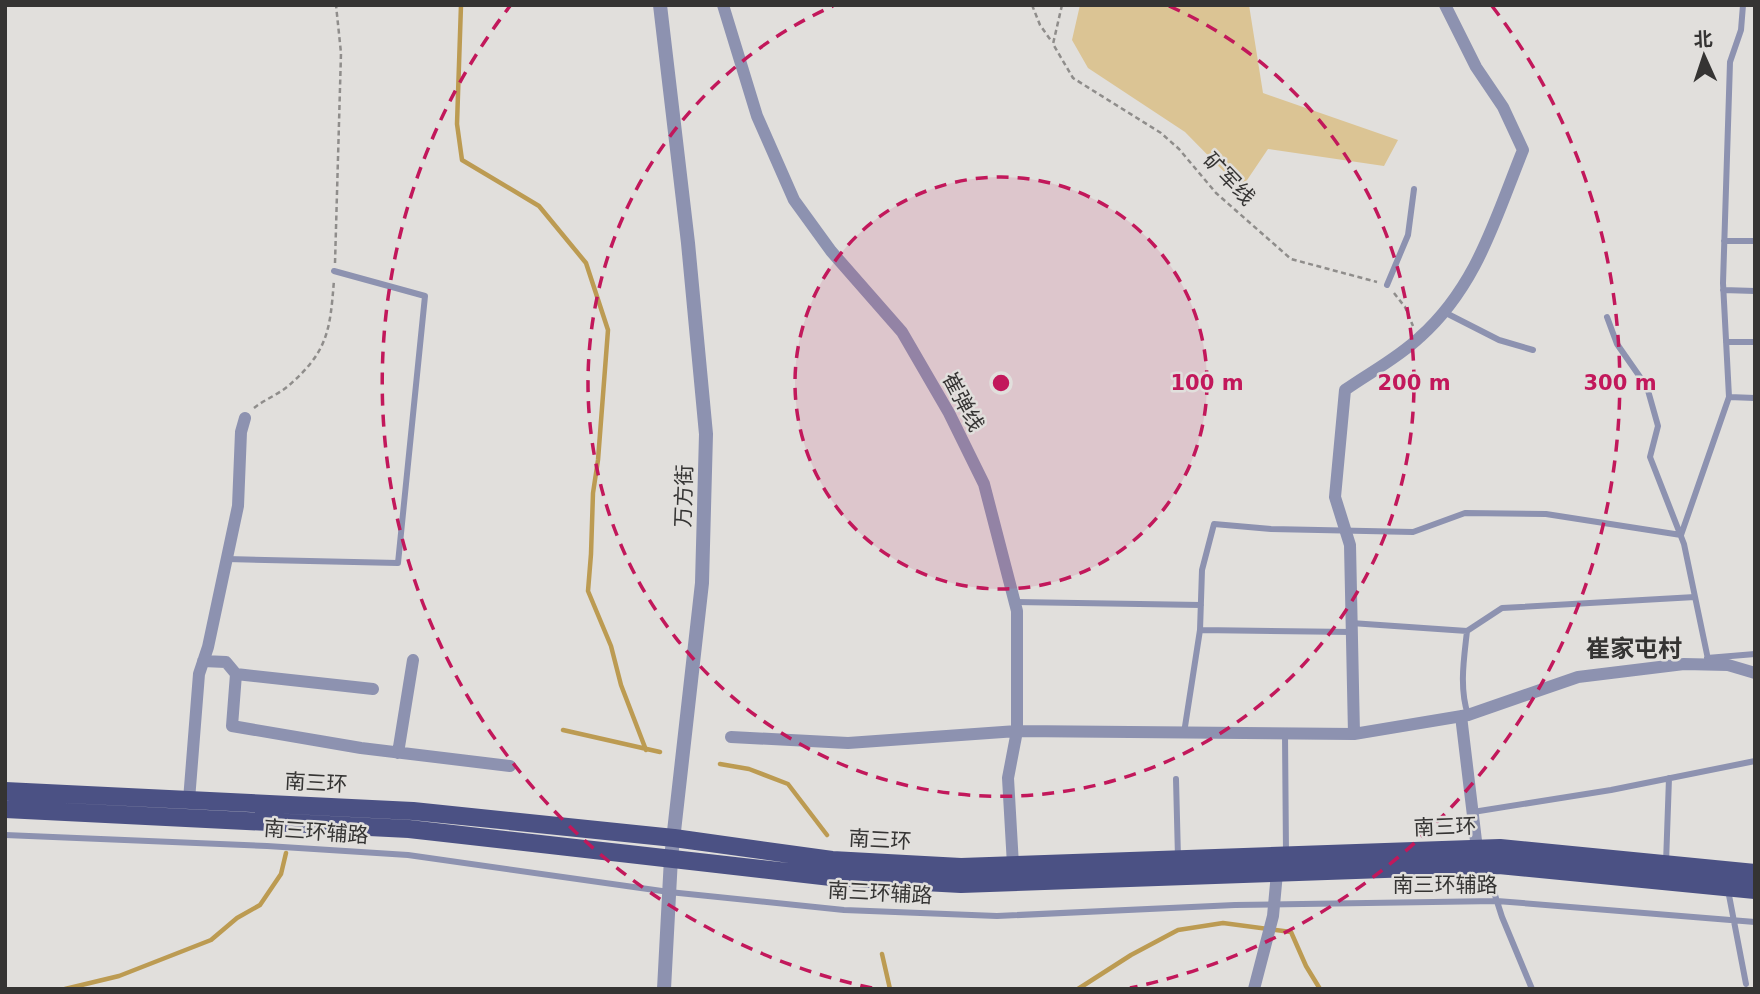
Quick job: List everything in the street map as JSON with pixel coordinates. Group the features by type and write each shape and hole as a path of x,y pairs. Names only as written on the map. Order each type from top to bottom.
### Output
{"main road":[{"name":"南三环","path":"5,791 413,811 674,838 832,860 961,867 1500,848 1755,873"},
{"name":"南三环","path":"5,809 409,829 831,877 961,884 1499,865 1755,890"}],"street":[{"name":"万方街","path":"660,5 688,243 706,434 702,583 671,858 664,989"},
{"name":"崔弹线","path":"723,5 757,116 794,200 831,251 902,332 949,413 984,484 1017,611 1017,731 1008,778 1013,865"},
{"path":"1354,734 1350,545 1335,497 1345,390 1419,339 1454,303 1480,257 1522,150 1503,107 1476,67 1445,5"},
{"path":"189,800 199,674 238,506 244,418"},
{"path":"398,753 413,660"},
{"path":"203,661 226,662 236,674 373,689"},
{"path":"731,737 848,743 1017,731 1354,734 1464,715 1578,677 1708,661 1755,673"},
{"path":"236,674 232,726 398,753 510,766"},
{"path":"1464,715 1477,849"},
{"path":"1254,989 1274,910 1277,873"}],"lane":[{"path":"1681,535 1729,397 1723,290 1730,62 1741,30 1743,5"},
{"path":"1387,285 1408,235 1414,190"},
{"path":"1724,241 1755,241"},
{"path":"227,559 398,563 425,296 334,271"},
{"path":"1723,290 1755,290"},
{"path":"1444,312 1499,340 1533,350"},
{"path":"1607,317 1617,344 1647,387 1658,426 1650,457 1681,535 1708,661 1755,654"},
{"path":"1726,341 1755,342"},
{"path":"1729,397 1755,398"},
{"path":"1184,733 1200,630 1202,570 1214,524 1271,529 1413,532 1465,513 1546,514 1681,535"},
{"path":"1200,630 1351,628 1467,631 1502,608 1695,597"},
{"path":"1015,602 1201,605"},
{"path":"1464,715 1462,678 1467,631"},
{"path":"1285,734 1286,856"},
{"path":"1473,812 1755,761"},
{"path":"1666,864 1669,778"},
{"path":"1176,779 1178,859"},
{"name":"南三环辅路","path":"5,835 408,855 669,892 844,910 997,916 1274,910 1497,901 1755,922"},
{"path":"1486,866 1532,989"},
{"path":"1728,888 1746,984"}],"path":[{"path":"244,418 257,405 285,389 316,359 330,325 341,53 336,5"},
{"name":"矿军线","path":"1032,5 1040,25 1073,78 1161,133 1179,149 1216,193 1291,259 1387,285"},
{"path":"1053,44 1062,5"},
{"path":"1387,285 1405,307 1419,339"}],"shaded area":[{"path":"1080,5 1249,5 1263,93 1398,140 1384,166 1268,149 1241,189 1185,132 1088,68 1072,40"}],"waterway":[{"path":"461,5 457,124 462,160 539,206 586,263 608,330 593,493 588,591 611,646 621,685 646,750"},
{"path":"563,730 660,752"},
{"path":"720,764 749,769 788,784 827,835"},
{"path":"65,989 119,976 211,940 237,918 260,905 281,874 286,853"},
{"path":"1078,989 1131,955 1178,930 1223,923 1291,932 1320,989"},
{"path":"882,954 890,989"}],"district":[{"name":"崔家屯村","path":"1634,649"}]}
